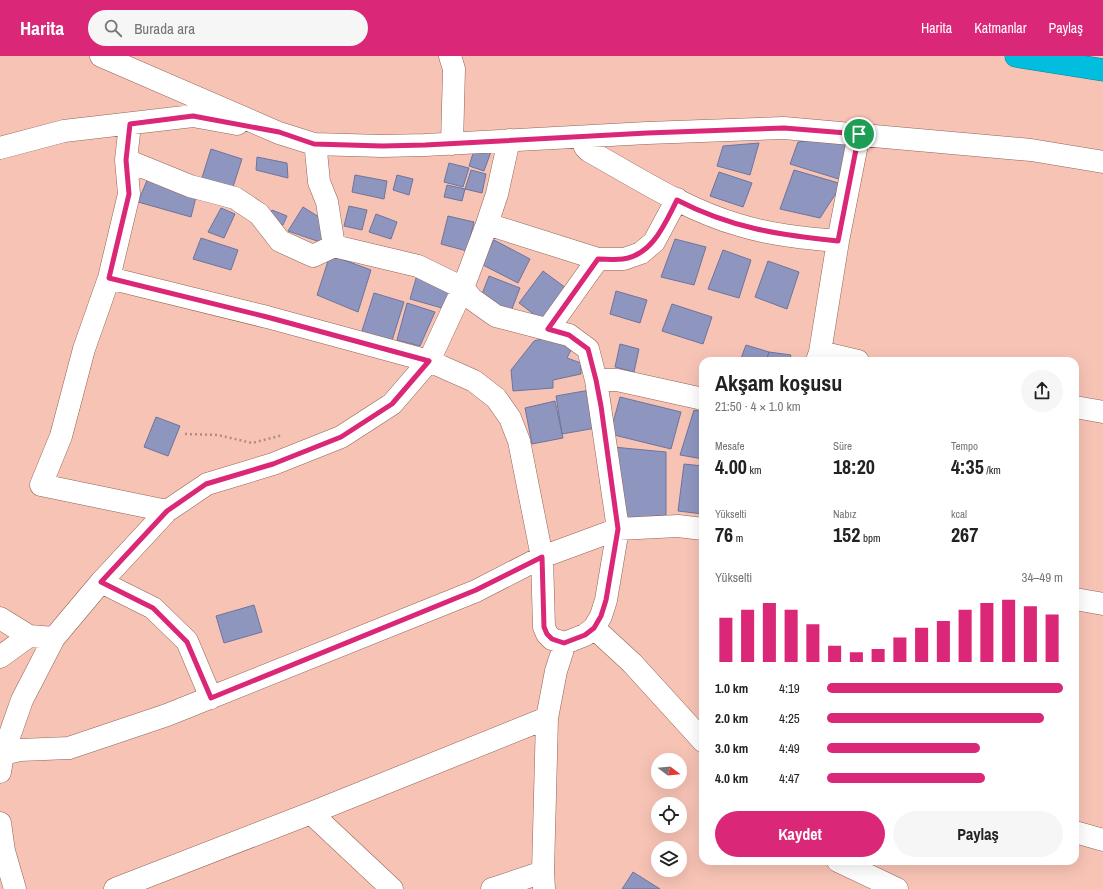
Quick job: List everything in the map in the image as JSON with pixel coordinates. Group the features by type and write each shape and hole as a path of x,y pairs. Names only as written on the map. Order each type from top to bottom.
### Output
{"highway":[{"path":"1016,56 1103,70"}],"street":[{"path":"101,56 279,132 314,144 382,146 452,144 647,133 784,128 1031,150 1103,162"},
{"path":"450,56 454,70 452,144"},
{"path":"0,148 64,131 193,116 279,132"},
{"path":"130,124 126,160 129,194 109,278 84,349 60,436 40,485 167,511"},
{"path":"818,356 838,241 859,134"},
{"path":"581,137 588,151 695,209 739,225 770,232 838,241"},
{"path":"2,763 22,700 54,638 101,582 167,511 206,484 273,464 341,437 392,404 429,361 463,288 487,224 497,194 508,140"},
{"path":"314,144 319,182 327,202 334,246"},
{"path":"109,278 267,317 429,361 474,381 496,398 510,418 518,440 542,557 544,627 547,634 552,639 564,643 585,635 594,628 601,616 606,600 618,529 596,380 588,349 569,335 496,316 472,298 463,288 418,266 334,246 313,256 280,241 258,214 234,198 190,186 126,160"},
{"path":"487,224 598,259 624,259 641,253 654,242 677,200"},
{"path":"548,329 598,259"},
{"path":"596,380 617,380 699,398"},
{"path":"1079,408 1103,412"},
{"path":"2,763 20,750 69,748 167,715 476,590 542,557 618,529 678,526 699,529"},
{"path":"101,582 153,608 187,642 211,698"},
{"path":"1079,600 1103,604"},
{"path":"0,618 29,636 54,638"},
{"path":"594,628 632,664 699,736"},
{"path":"0,657 29,636"},
{"path":"492,889 543,881 547,718 552,690 564,643"},
{"path":"115,889 311,813 547,718"},
{"path":"311,813 392,889"},
{"path":"0,823 4,851 15,889"},
{"path":"1079,833 1103,840"},
{"path":"846,865 897,889"}],"path":[{"path":"185,434 218,435 252,443 289,434"}],"building":[{"path":"834,138 851,143 842,180 790,164 798,142"},
{"path":"759,143 750,175 717,166 723,146"},
{"path":"476,144 492,149 484,171 469,166"},
{"path":"211,149 242,159 231,193 200,184"},
{"path":"257,157 287,163 288,178 256,170"},
{"path":"449,163 469,168 463,187 444,182"},
{"path":"471,170 486,174 482,193 465,189"},
{"path":"794,170 842,184 820,218 780,209"},
{"path":"719,172 752,183 743,207 710,196"},
{"path":"355,175 387,181 384,199 352,192"},
{"path":"397,175 413,179 409,195 393,190"},
{"path":"148,178 197,193 191,217 138,202"},
{"path":"447,185 465,189 462,201 444,197"},
{"path":"349,206 367,210 362,230 344,226"},
{"path":"303,207 330,224 320,242 288,231"},
{"path":"221,208 235,214 224,238 208,232"},
{"path":"272,210 287,216 283,225 268,219"},
{"path":"376,214 397,222 391,239 369,232"},
{"path":"448,216 474,222 467,251 441,244"},
{"path":"201,238 238,250 231,270 193,259"},
{"path":"675,239 706,247 694,285 661,277"},
{"path":"494,240 530,259 518,283 481,264"},
{"path":"723,250 751,260 739,298 708,289"},
{"path":"330,255 371,270 358,312 317,295"},
{"path":"768,261 799,272 787,309 755,297"},
{"path":"543,271 566,288 544,322 519,303"},
{"path":"417,275 455,286 449,310 410,299"},
{"path":"489,276 520,288 510,314 479,302"},
{"path":"616,291 647,300 640,323 610,314"},
{"path":"374,293 404,302 390,347 360,337"},
{"path":"407,303 435,312 420,346 397,340"},
{"path":"672,304 712,317 703,344 662,331"},
{"path":"553,336 572,348 567,358 581,363 581,374 553,380 553,388 513,391 511,370 534,341"},
{"path":"620,344 639,349 634,372 615,367"},
{"path":"746,345 769,352 767,357 742,357"},
{"path":"769,352 791,355 790,357 767,357"},
{"path":"590,390 596,428 562,434 556,396"},
{"path":"620,397 681,412 671,449 610,434"},
{"path":"555,401 563,438 532,444 525,408"},
{"path":"694,410 699,411 699,458 680,455"},
{"path":"156,417 180,426 168,456 144,447"},
{"path":"613,447 666,452 666,515 621,520"},
{"path":"684,464 699,466 699,514 678,511"},
{"path":"254,605 262,632 224,643 216,616"},
{"path":"633,872 660,889 622,889"}],"route":[{"path":"193,116 279,132 314,144 382,146 784,128 859,134 838,241 770,232 739,225 695,209 677,200 654,242 641,253 624,259 598,259 548,329 569,335 588,349 601,406 618,529 606,600 601,616 594,628 585,635 564,643 552,639 547,634 544,627 542,557 476,590 211,698 187,642 153,608 101,582 167,511 206,484 273,464 341,437 392,404 429,361 267,317 109,278 129,194 126,160 130,124 193,116"}]}
